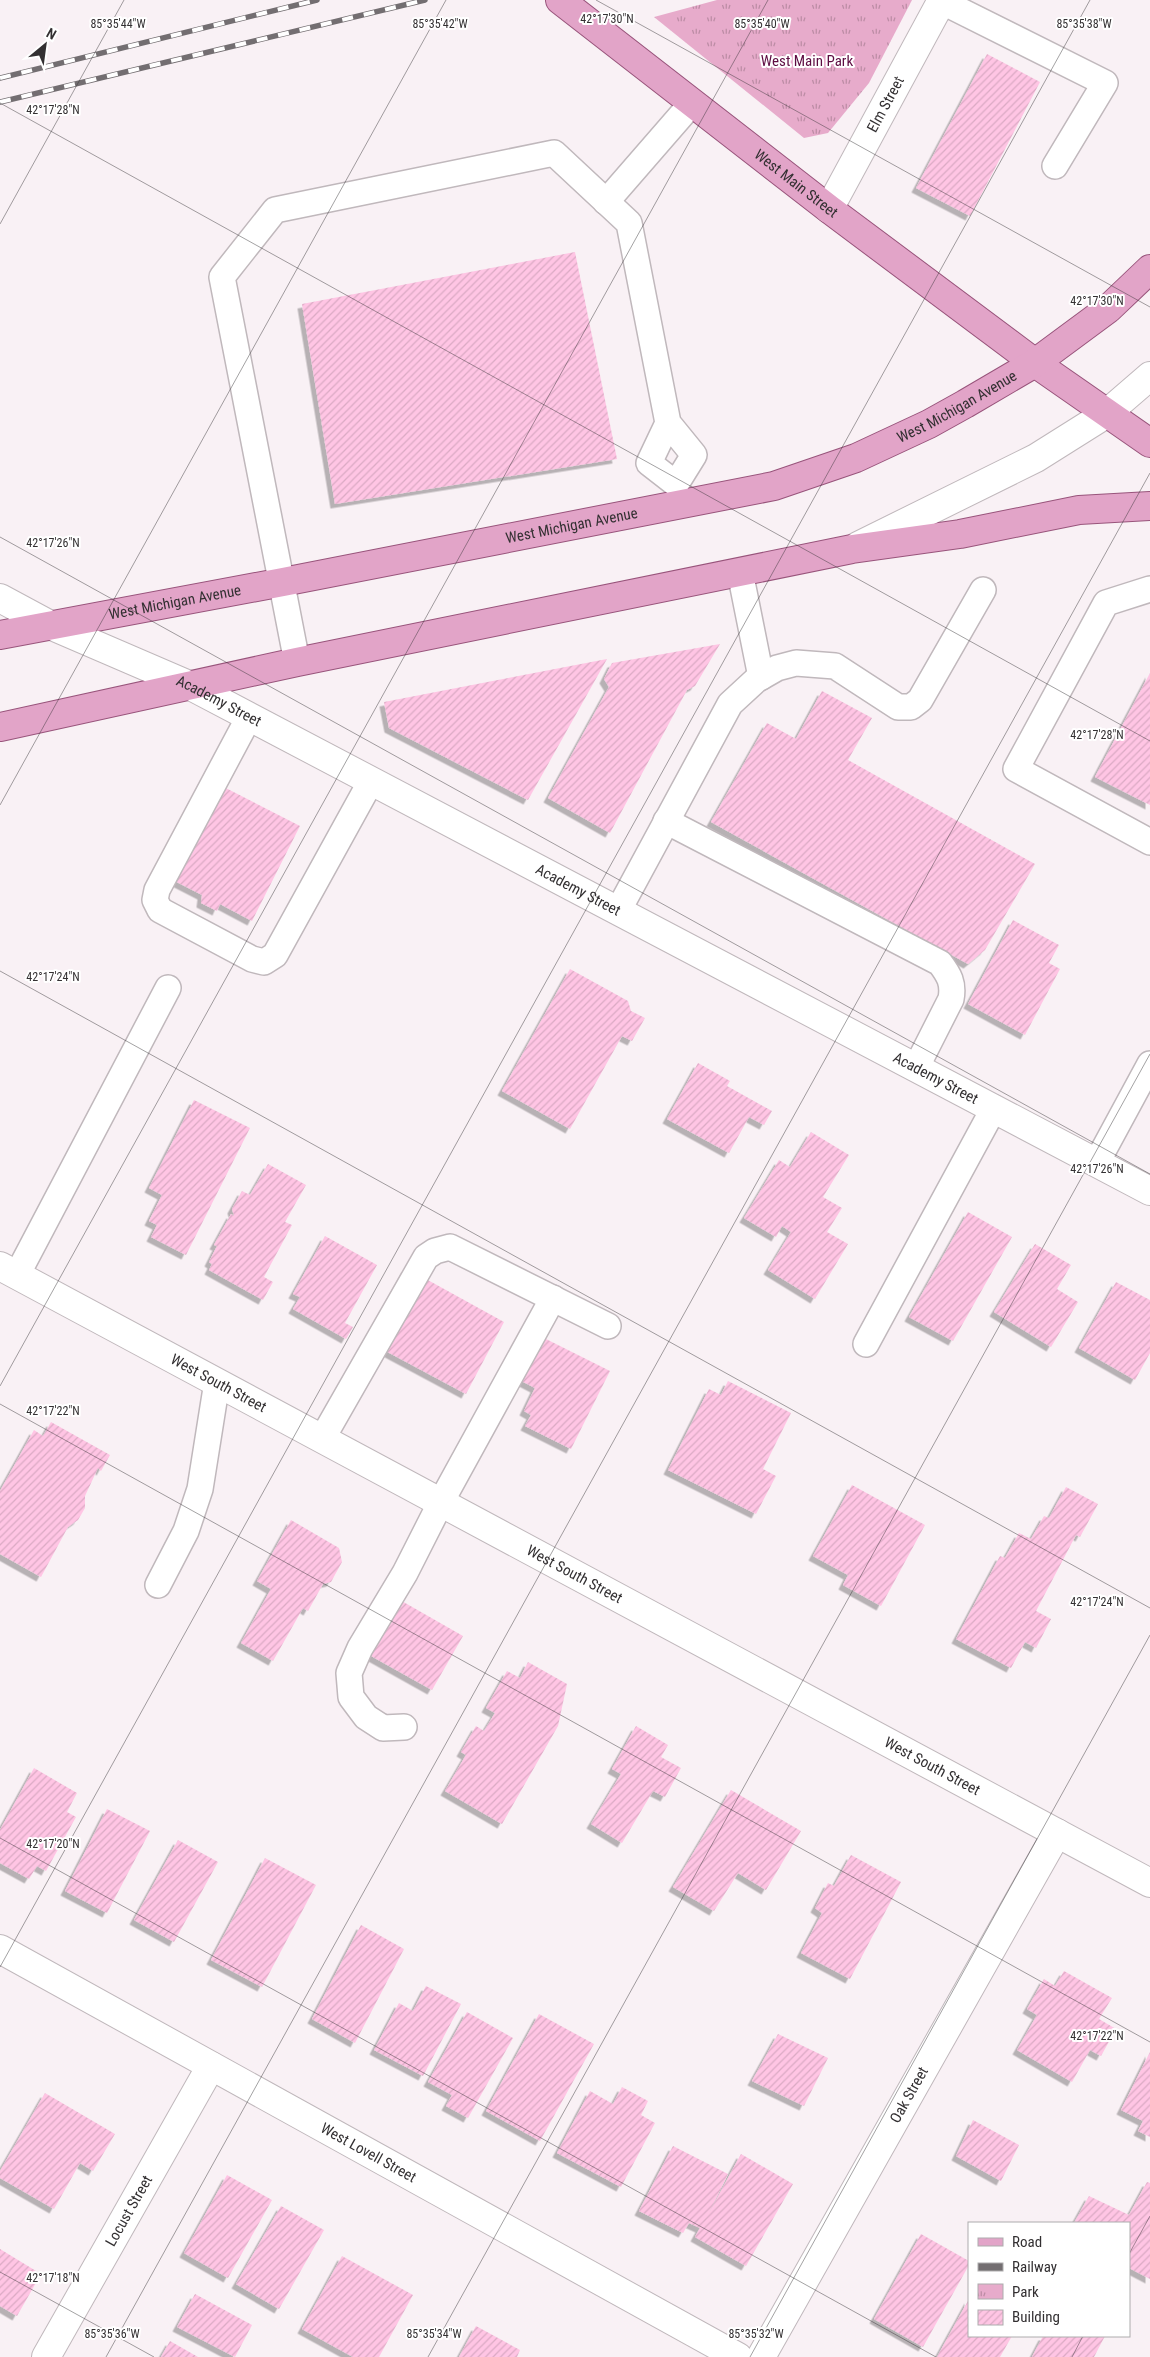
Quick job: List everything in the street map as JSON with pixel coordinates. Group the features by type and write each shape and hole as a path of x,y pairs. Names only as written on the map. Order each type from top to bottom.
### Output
{"main road":[{"name":"West Main Street","path":"560,0 829,209 1035,363"},
{"name":"West Michigan Avenue","path":"0,635 283,582 677,494 774,486 856,458 929,424 1035,363 1108,309 1150,269"},
{"path":"1035,363 1106,414 1150,442"},
{"path":"0,727 297,662 852,549 960,534 1079,510 1150,506"}],"street":[{"name":"Elm Street","path":"829,209 942,1"},
{"path":"852,549 1036,458 1106,414 1150,376"},
{"name":"Academy Street","path":"0,598 52,626 189,685 1150,1190"},
{"name":"West South Street","path":"8,1270 1150,1884"},
{"name":"Oak Street","path":"761,2357 1057,1833"},
{"name":"West Lovell Street","path":"0,1949 738,2357"},
{"name":"Locust Street","path":"46,2357 211,2066"}],"lane":[{"path":"942,1 1105,82 1055,166"},
{"path":"612,207 692,103"},
{"path":"297,662 283,582 222,277 275,210 554,153 629,223 666,412 694,455 677,494 649,463 666,412"},
{"path":"740,572 761,677"},
{"path":"1150,589 1106,603 1016,769 1150,842"},
{"path":"618,911 730,704 761,677 777,668 796,663 835,666 898,707 912,707 920,700 983,590"},
{"path":"249,717 161,881 155,900 160,910 252,959 264,962 275,955 371,781"},
{"path":"666,821 940,962 950,976 953,988 951,999 916,1068"},
{"path":"8,1270 168,988"},
{"path":"1097,1162 1150,1064"},
{"path":"866,1344 994,1108"},
{"path":"322,1438 426,1258 434,1250 450,1247 608,1326"},
{"path":"404,1727 383,1728 366,1717 351,1697 349,1673 360,1648 404,1573 441,1502 554,1298"},
{"path":"158,1585 186,1531 200,1489 217,1382"}],"green space":[{"name":"West Main Park","path":"717,0 912,0 869,83 828,133 804,138 654,17"}],"building":[{"path":"987,54 1040,82 970,216 916,188"},
{"path":"575,252 617,459 335,504 302,304"},
{"path":"720,644 695,686 687,690 610,833 548,798 609,687 604,679 612,663"},
{"path":"607,659 528,800 389,728 384,702"},
{"path":"1150,673 1150,805 1095,777"},
{"path":"822,691 872,718 848,760 1035,864 985,950 968,964 711,822 767,723 796,739"},
{"path":"216,783 300,826 252,921 220,904 217,911 201,903 202,895 167,877"},
{"path":"1013,920 1059,945 1049,963 1060,969 1025,1035 968,1004"},
{"path":"570,969 628,1001 631,1011 645,1018 632,1041 622,1036 570,1129 502,1091"},
{"path":"698,1063 730,1081 727,1086 772,1111 764,1125 749,1117 729,1153 667,1119"},
{"path":"194,1100 250,1128 186,1255 151,1237 157,1225 149,1221 162,1195 149,1188"},
{"path":"811,1132 849,1155 823,1197 842,1208 827,1232 848,1244 815,1299 768,1270 791,1232 782,1226 776,1237 744,1218 779,1160 790,1167"},
{"path":"268,1164 306,1185 285,1222 292,1225 264,1277 273,1282 263,1300 209,1270 212,1264 209,1262 217,1246 214,1245 231,1214 234,1216 232,1209 242,1191 250,1195"},
{"path":"968,1212 1012,1237 953,1341 909,1317"},
{"path":"325,1236 377,1265 345,1323 353,1327 346,1339 293,1309 300,1297 293,1294"},
{"path":"1035,1244 1071,1265 1057,1289 1078,1302 1051,1347 994,1312"},
{"path":"406,1268 504,1322 466,1394 367,1341"},
{"path":"1116,1282 1150,1300 1150,1353 1135,1380 1079,1348"},
{"path":"532,1332 610,1371 571,1449 525,1426 531,1415 524,1411 535,1388 510,1375"},
{"path":"728,1381 791,1413 763,1469 776,1476 756,1514 668,1470 709,1389 721,1395"},
{"path":"51,1422 110,1455 101,1471 98,1468 85,1496 85,1508 78,1520 68,1527 41,1577 0,1554 0,1491 34,1430 43,1436"},
{"path":"852,1485 925,1525 881,1606 843,1585 848,1575 813,1556"},
{"path":"1066,1487 1098,1504 1080,1537 1076,1535 1036,1611 1051,1619 1036,1648 1025,1642 1011,1668 956,1639 1000,1556 1005,1558 1019,1533 1031,1539 1044,1516 1049,1518"},
{"path":"291,1520 339,1548 342,1562 331,1582 323,1584 308,1611 303,1608 273,1661 241,1643 271,1589 257,1581"},
{"path":"386,1592 463,1636 432,1690 355,1647"},
{"path":"528,1662 567,1684 558,1726 502,1824 445,1791 466,1755 461,1752 476,1726 484,1731 495,1713 486,1708 507,1671 520,1678"},
{"path":"636,1726 668,1745 661,1757 681,1768 665,1797 653,1791 622,1843 591,1824 621,1774 612,1769"},
{"path":"34,1768 77,1793 67,1812 76,1817 46,1871 37,1866 29,1879 0,1863 0,1830"},
{"path":"731,1790 801,1831 766,1890 738,1873 714,1911 673,1887"},
{"path":"107,1809 150,1831 107,1913 65,1891"},
{"path":"178,1840 218,1862 174,1942 134,1920"},
{"path":"851,1855 901,1882 850,1979 801,1953 822,1913 815,1908 828,1883 834,1886"},
{"path":"265,1858 316,1885 262,1987 211,1960"},
{"path":"361,1925 404,1949 355,2043 312,2019"},
{"path":"1064,1971 1112,1998 1099,2019 1116,2029 1101,2056 1090,2050 1072,2082 1017,2050 1037,2015 1027,2009 1044,1979 1055,1986"},
{"path":"426,1986 461,2004 423,2076 374,2050 399,2003 413,2011"},
{"path":"467,2012 513,2038 468,2118 446,2106 452,2095 428,2082"},
{"path":"539,2014 594,2044 540,2141 486,2111"},
{"path":"778,2034 828,2058 804,2106 752,2081"},
{"path":"1150,2052 1150,2137 1138,2131 1143,2121 1121,2110"},
{"path":"622,2087 648,2101 641,2115 655,2123 621,2187 557,2153 590,2091 613,2104"},
{"path":"45,2093 115,2134 93,2171 80,2163 54,2209 0,2178 0,2171"},
{"path":"973,2120 1019,2145 1001,2181 956,2156"},
{"path":"673,2146 728,2174 709,2213 741,2154 793,2184 746,2266 695,2237 700,2228 689,2223 683,2233 639,2211"},
{"path":"227,2175 272,2200 228,2278 184,2253"},
{"path":"1147,2182 1150,2183 1150,2279 1130,2269 1130,2222 1075,2222 1089,2196 1129,2215"},
{"path":"281,2206 324,2230 279,2309 236,2284"},
{"path":"921,2234 968,2260 968,2267 923,2347 874,2319"},
{"path":"0,2249 41,2274 17,2316 0,2306"},
{"path":"342,2256 413,2295 379,2357 353,2357 302,2329"},
{"path":"195,2294 252,2325 235,2357 177,2327"},
{"path":"968,2301 968,2337 1011,2337 1000,2357 937,2357"},
{"path":"476,2326 520,2350 517,2357 459,2357"},
{"path":"1042,2337 1104,2337 1094,2357 1032,2357"},
{"path":"170,2341 198,2357 161,2357"}],"railway":[{"path":"0,78 317,0"},
{"path":"0,102 425,0"}]}
